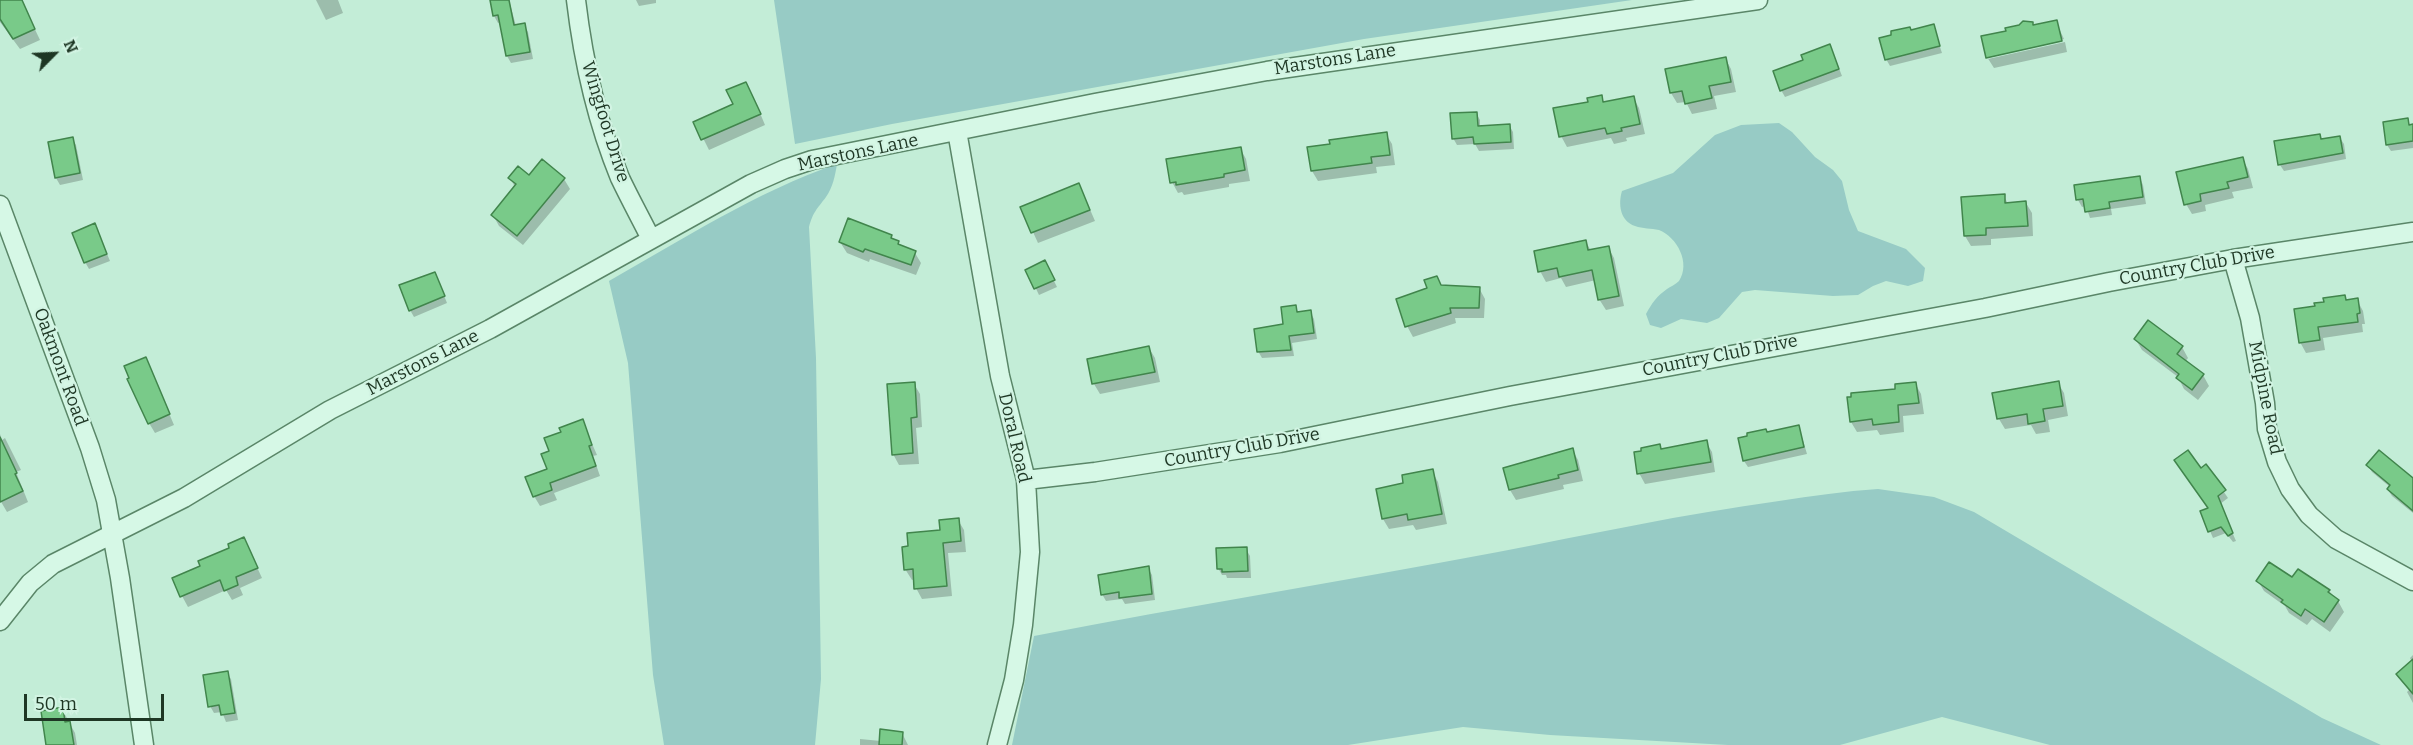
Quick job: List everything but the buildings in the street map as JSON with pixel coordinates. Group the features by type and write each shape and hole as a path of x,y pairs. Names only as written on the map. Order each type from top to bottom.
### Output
{"street":[{"name":"Wingfoot Drive","path":"576,0 583,48 603,127 620,176 651,239"},
{"name":"Marstons Lane","path":"0,621 30,583 53,564 112,532 183,498 330,410 490,329 751,184 785,168 812,160 1084,105 1267,71 1758,0"},
{"name":"Doral Road","path":"957,131 1000,376 1026,480 1030,552 1023,625 1014,680 997,745"},
{"name":"Oakmont Road","path":"0,205 90,448 106,500 144,745"},
{"name":"Country Club Drive","path":"1026,480 1095,472 1280,443 1510,396 2233,259 2413,232"},
{"name":"Midpine Road","path":"2233,259 2250,318 2265,403 2267,429 2277,462 2290,489 2309,515 2336,539 2413,581"}],"shaded area":[{"path":"774,0 1632,0 1364,39 892,124 795,144"},
{"path":"1779,123 1792,132 1842,181 1849,210 1858,231 1906,249 1925,268 1923,281 1908,286 1886,281 1858,295 1833,296 1755,290 1742,292 1719,318 1707,323 1681,319 1661,328 1650,325 1646,314 1663,292 1679,281 1683,259 1676,244 1666,233 1641,228 1626,220 1620,206 1622,191 1673,173 1715,135 1741,125"},
{"path":"837,164 830,189 814,214 809,227 816,358 821,679 815,745 664,745 653,675 628,363 609,281 749,202"},
{"path":"1878,489 1934,497 1974,512 2322,718 2381,745 2050,745 1942,717 1840,745 1728,745 1550,735 1463,727 1348,745 1012,745 1034,636 1708,512"}]}
